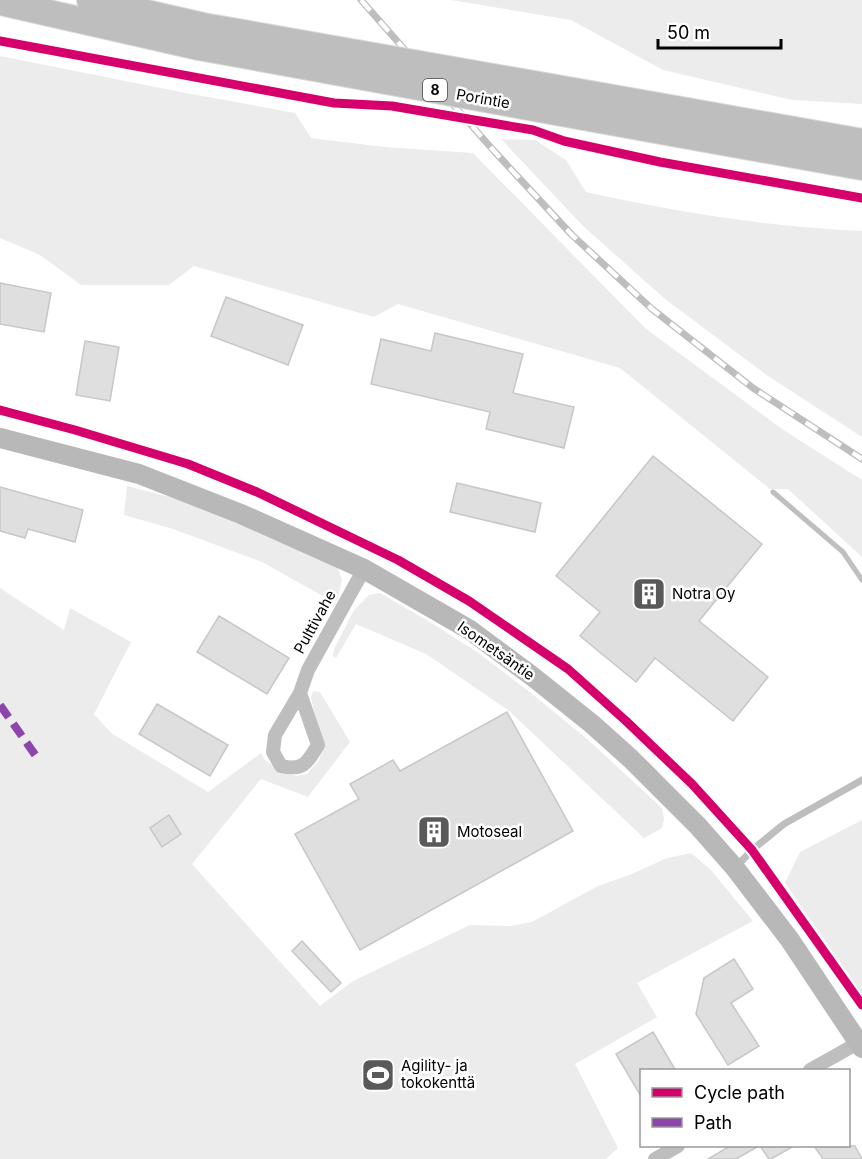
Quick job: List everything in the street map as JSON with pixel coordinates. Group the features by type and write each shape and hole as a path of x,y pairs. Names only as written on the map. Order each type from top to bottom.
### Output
{"highway":[{"name":"Porintie","path":"90,0 201,37"},
{"name":"Porintie","path":"0,2 674,121 862,167"},
{"name":"Porintie","path":"674,121 862,142"}],"main road":[{"name":"Isometsäntie","path":"0,438 140,474 241,514 363,568 470,630 592,724 631,759 698,826 735,868 790,939 860,1045"}],"street":[{"name":"Pulttivahe","path":"300,693 318,745 307,763 293,769 280,766 273,752 275,735 300,693 308,669 363,568"},
{"path":"814,1069 860,1045"},
{"path":"655,1159 676,1147"}],"lane":[{"path":"735,868 752,850 784,824 862,780"}],"shaded area":[{"path":"451,0 862,0 862,104 792,100 663,70 571,20"},
{"path":"0,56 295,113 311,138 384,147 473,153 645,328 782,429 862,480 862,557 788,489 770,489 620,368 398,304 374,317 194,266 169,285 81,285 40,255 0,238"},
{"path":"501,139 535,140 566,160 586,192 723,218 862,231 862,437 768,376 665,299 583,226"},
{"path":"127,486 177,499 242,524 338,568 342,580 337,601 330,600 262,562 173,529 124,515"},
{"path":"0,588 64,630 70,608 131,642 94,714 111,733 208,792 261,753 265,760 283,772 297,776 307,774 319,760 323,747 311,698 313,691 320,692 350,742 308,797 261,779 192,864 320,1006 353,981 470,925 510,926 532,922 598,886 667,858 691,853 710,869 753,921 637,983 657,1017 575,1064 618,1148 606,1159 0,1159"},
{"path":"380,593 480,654 586,738 662,808 664,819 662,828 644,838 508,710 426,654 356,624 336,658 333,656 334,649 354,610 369,595"},
{"path":"862,820 862,994 785,883 800,852"}],"building":[{"path":"0,283 51,293 44,332 0,324"},
{"path":"226,297 303,325 288,365 211,336"},
{"path":"435,333 523,354 513,393 574,407 564,448 486,429 490,412 371,384 381,339 431,351"},
{"path":"85,341 119,347 110,401 76,395"},
{"name":"Notra Oy","path":"653,456 762,544 699,621 768,677 733,721 655,658 636,682 580,636 600,612 556,576"},
{"path":"457,483 541,503 535,532 450,512"},
{"path":"0,487 83,510 75,542 28,529 25,538 0,531"},
{"path":"219,616 289,658 267,694 197,652"},
{"path":"157,704 228,745 210,776 139,734"},
{"name":"Motoseal","path":"507,712 573,831 360,950 295,834 359,799 350,784 393,760 400,771"},
{"path":"169,815 181,834 162,847 150,828"},
{"path":"302,941 341,983 331,992 292,951"},
{"path":"734,959 753,989 731,1003 759,1046 728,1065 696,1014 704,978"},
{"path":"653,1032 675,1069 640,1069 640,1095 616,1054"},
{"path":"855,1146 862,1159 823,1159 815,1147"},
{"path":"728,1147 757,1147 736,1159 708,1159"},
{"path":"761,1147 792,1147 771,1159"}],"waterway":[{"path":"773,492 843,552 862,580"}],"railway":[{"path":"361,0 494,151 572,235 652,309 753,388 862,459"}],"marked path":[{"path":"0,705 36,756"}],"cycle path":[{"path":"0,41 334,103 392,106 533,130 564,141 660,162 862,198"},
{"path":"0,410 188,464 257,492 398,560 469,601 568,669 692,784 752,850 862,1005"}],"place":[{"name":"Notra Oy","path":"649,594"},
{"name":"Motoseal","path":"434,832"},
{"name":"Agility- ja tokokenttä","path":"378,1075"}]}
